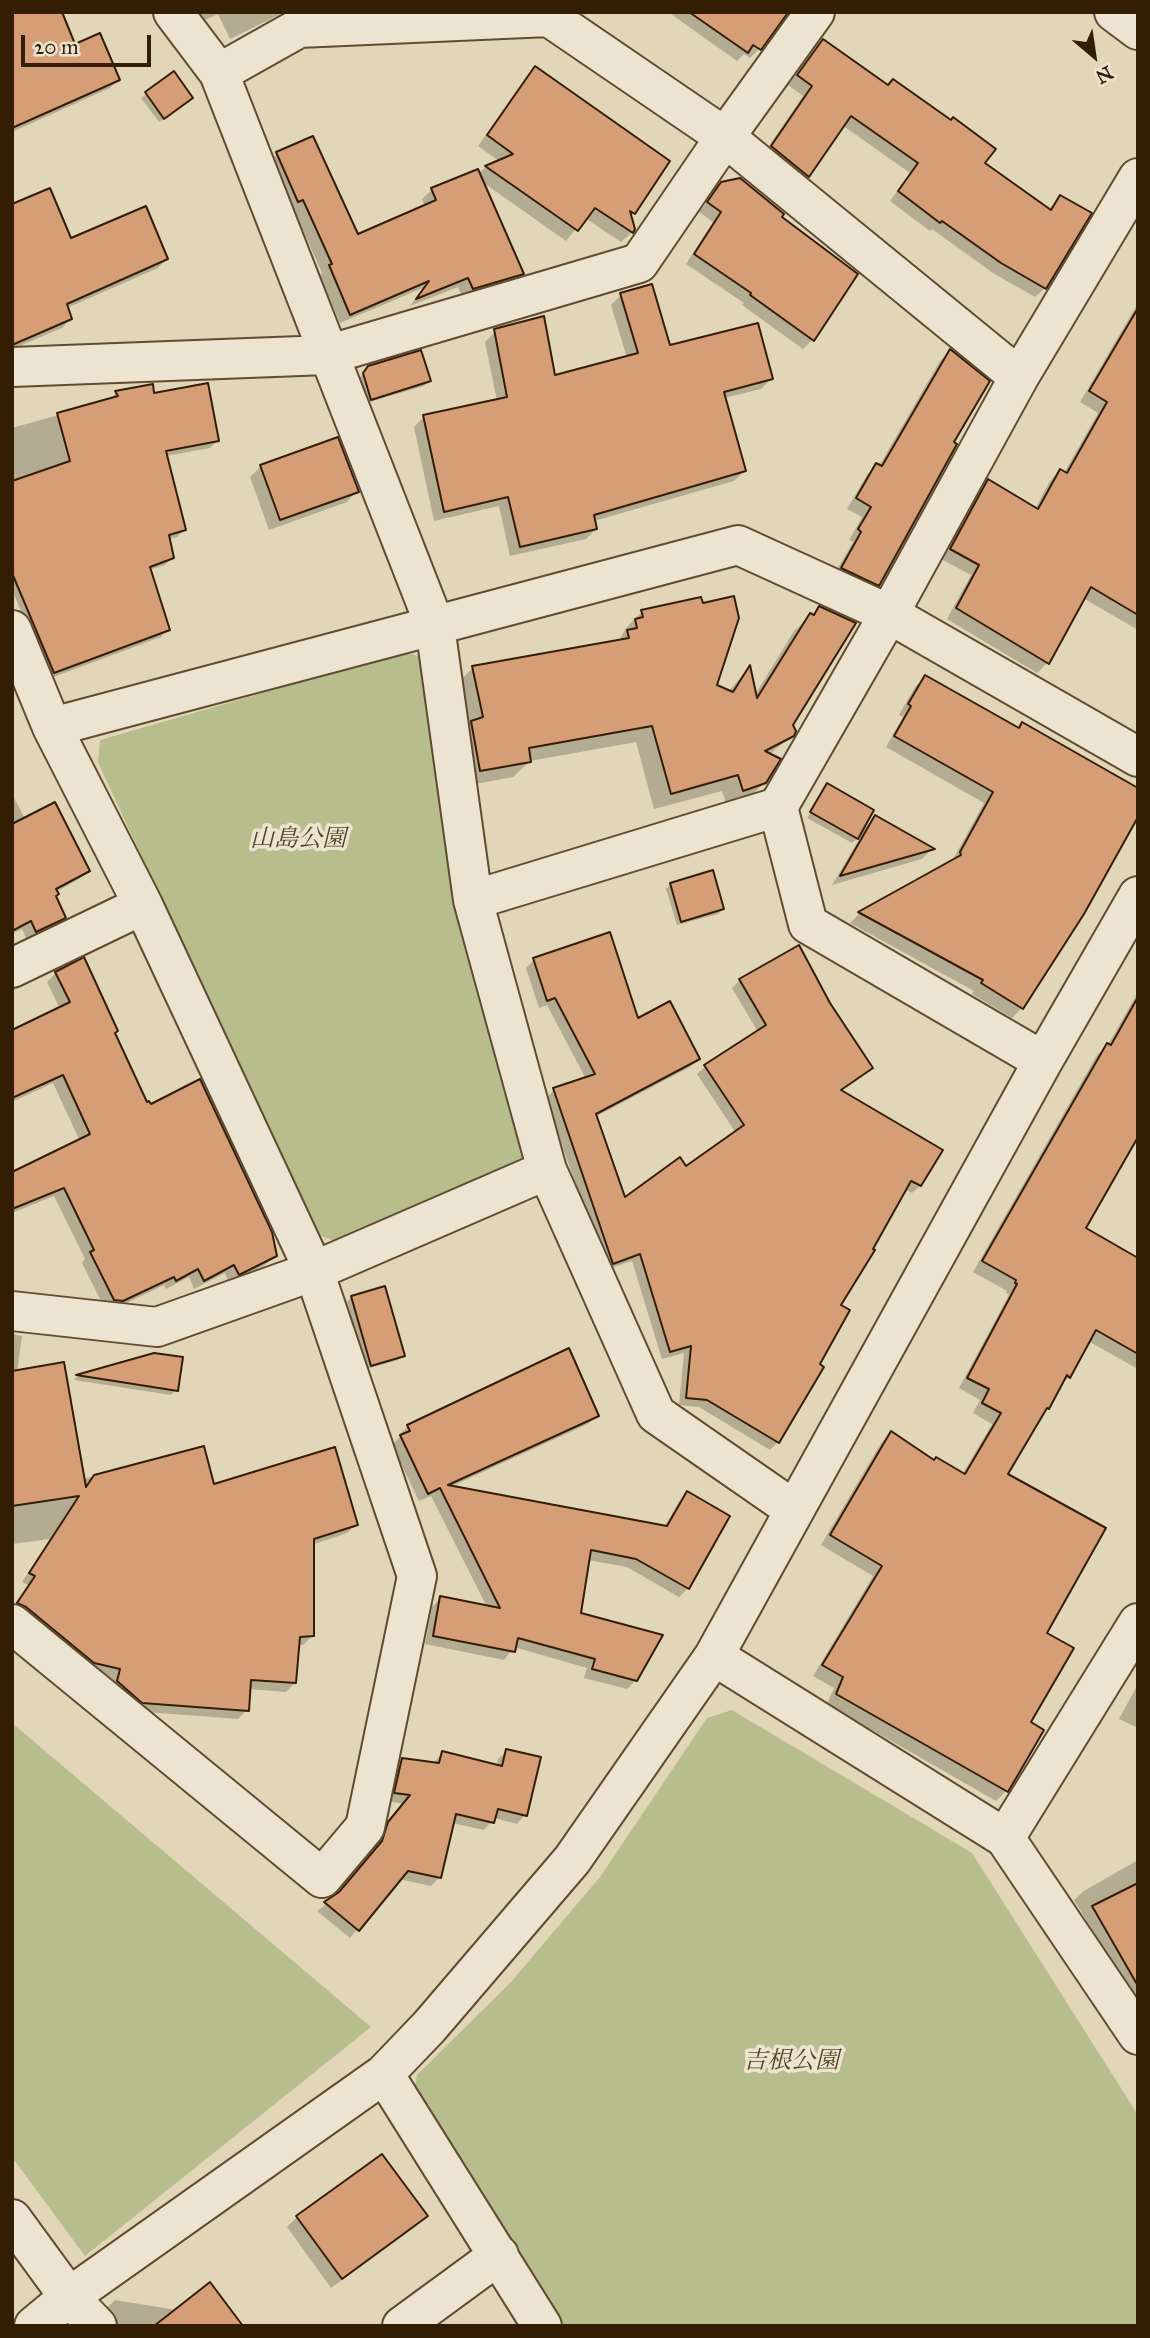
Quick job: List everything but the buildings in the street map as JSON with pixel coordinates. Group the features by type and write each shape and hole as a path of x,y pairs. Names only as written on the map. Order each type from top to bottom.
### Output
{"street":[{"path":"173,12 219,73 435,626 473,900 547,1170 656,1414 793,1509"},
{"path":"12,367 327,355 639,262 816,12"},
{"path":"1114,12 1138,30"},
{"path":"219,73 299,28 549,17 725,137 1019,377"},
{"path":"473,900 778,807 889,614 1019,377 1138,178"},
{"path":"52,727 738,545 889,614 1138,757"},
{"path":"12,630 52,727 143,905 314,1272 417,1576 365,1827 322,1878 12,1624"},
{"path":"778,807 808,924 1043,1061"},
{"path":"34,2326 69,2297 384,2074 429,2026 572,1860 713,1656 1043,1061 1138,896"},
{"path":"12,968 143,905"},
{"path":"12,1311 157,1327 314,1272 547,1170"},
{"path":"1005,1838 1138,1623"},
{"path":"713,1656 1005,1838 1138,2035"},
{"path":"384,2074 542,2326"},
{"path":"12,2219 69,2297 97,2326"},
{"path":"401,2326 499,2255"}],"green space":[{"name":"山島公園","path":"405,652 422,657 533,1149 522,1170 335,1241 315,1234 98,762 100,740"},
{"name":"吉根公園","path":"732,1710 972,1853 1138,2115 1138,2326 552,2326 413,2097 417,2075 511,1982 600,1877 707,1718"},
{"path":"12,1723 371,2027 85,2256 12,2157"}]}
